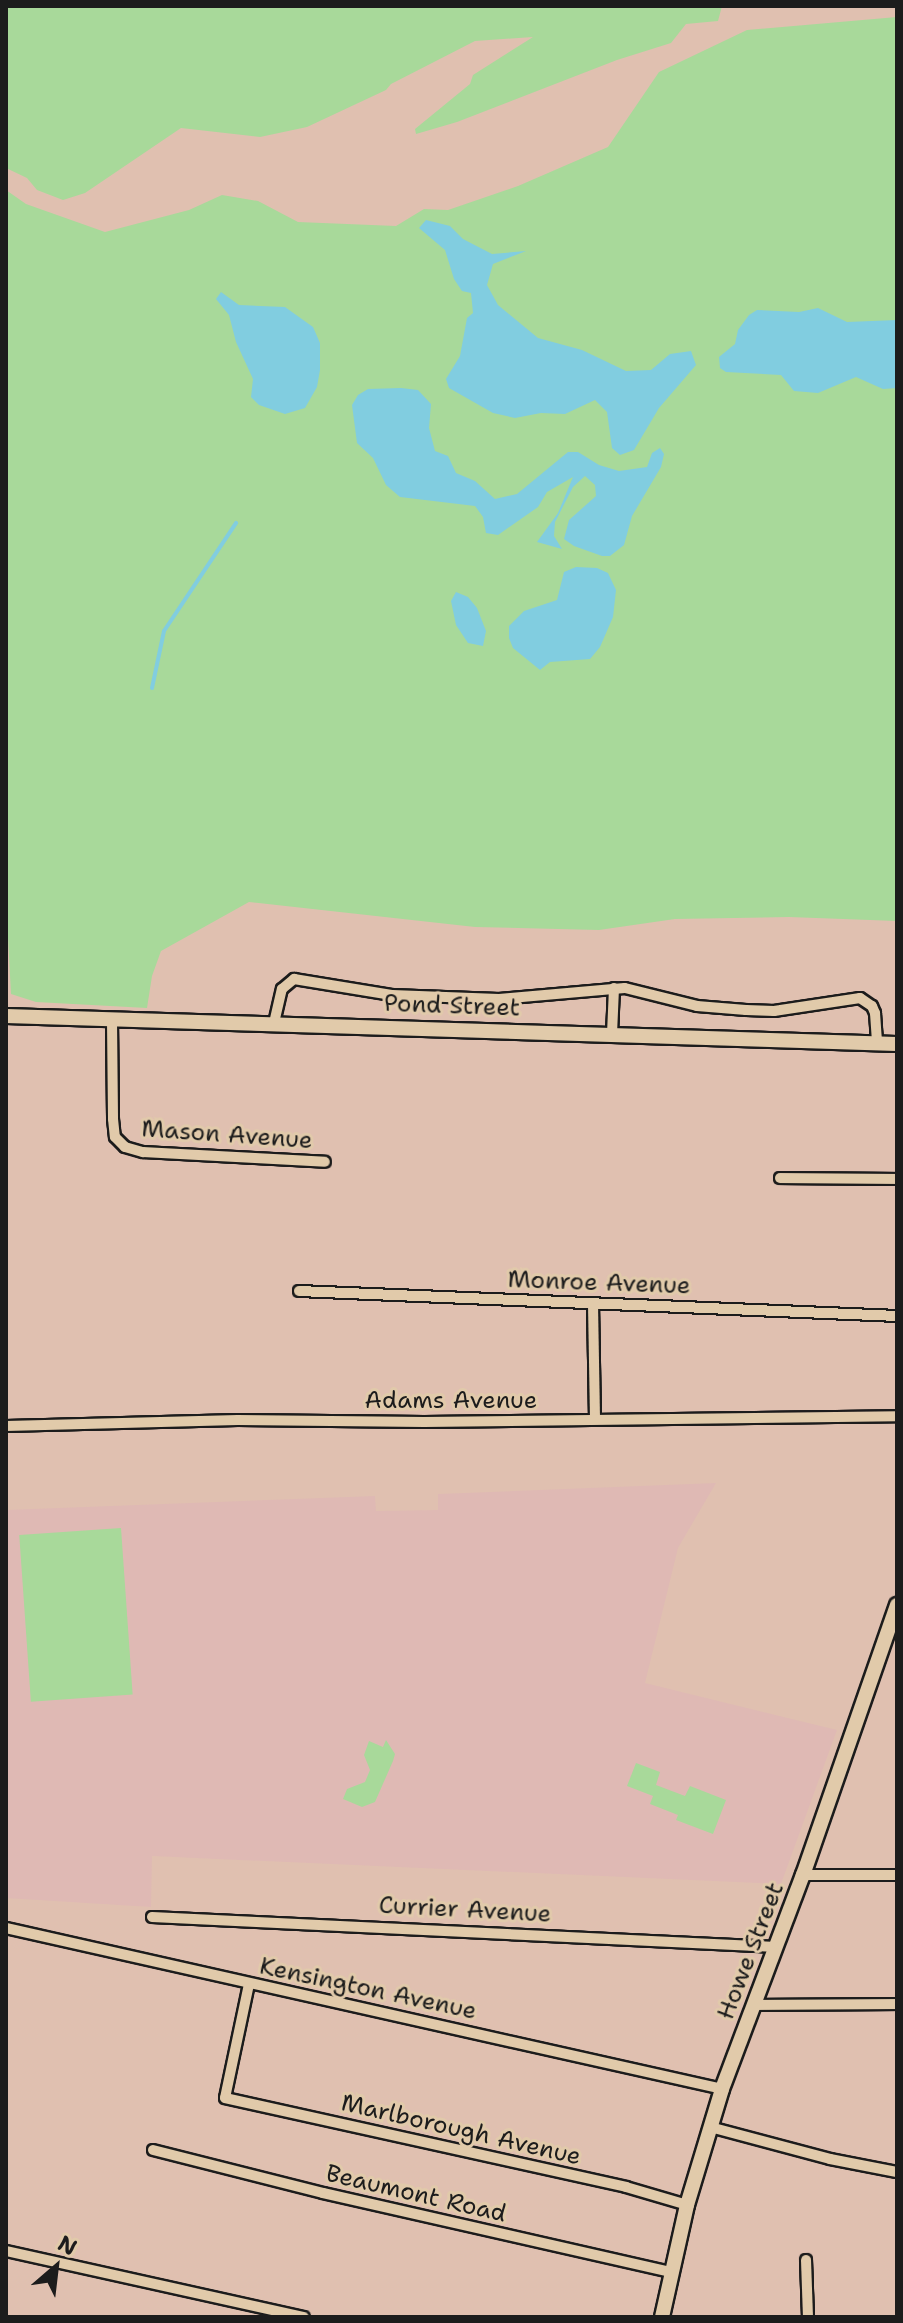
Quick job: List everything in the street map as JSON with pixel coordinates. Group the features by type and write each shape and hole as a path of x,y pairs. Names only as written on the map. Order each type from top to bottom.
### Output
{"street":[{"path":"274,1023 282,989 294,979 392,995 499,999 614,988 697,1006 746,1010 784,1010 860,998 872,1006 875,1013 877,1043"},
{"path":"612,1034 614,988"},
{"name":"Pond Street","path":"6,1016 897,1044"},
{"name":"Mason Avenue","path":"112,1021 113,1119 115,1137 125,1147 143,1152 325,1162"},
{"path":"780,1178 897,1179"},
{"name":"Monroe Avenue","path":"299,1291 593,1304 774,1308 897,1316"},
{"path":"593,1304 595,1419"},
{"name":"Adams Avenue","path":"6,1426 238,1420 897,1416"},
{"name":"Howe Street","path":"662,2317 687,2205 722,2089 803,1875 897,1605"},
{"path":"803,1875 897,1875"},
{"name":"Currier Avenue","path":"152,1917 776,1947"},
{"name":"Kensington Avenue","path":"6,1928 722,2089"},
{"name":"Marlborough Avenue","path":"249,1984 225,2098 626,2187 687,2205"},
{"path":"753,2005 897,2004"},
{"path":"710,2127 830,2159 897,2172"},
{"name":"Beaumont Road","path":"153,2150 323,2193 671,2272"},
{"path":"6,2251 304,2317"},
{"path":"806,2260 808,2317"}],"shaded area":[{"path":"716,1483 678,1548 645,1683 837,1730 781,1884 152,1856 151,1907 6,1898 6,1510 375,1496 376,1511 438,1510 438,1494"}],"green space":[{"path":"6,6 722,6 718,21 686,24 671,43 617,60 457,122 416,134 415,129 470,84 473,75 533,37 475,41 391,84 386,90 307,127 260,137 181,128 85,193 63,200 37,190 27,178 6,168"},
{"path":"897,17 897,921 789,917 675,919 599,930 475,927 249,902 161,951 152,976 147,1008 36,1002 11,994 6,900 6,190 26,204 105,232 189,210 222,195 258,201 298,222 396,226 424,209 448,210 518,186 608,147 659,72 747,30"},
{"path":"121,1528 133,1695 31,1702 19,1535"},
{"path":"386,1740 395,1754 375,1802 362,1807 343,1799 347,1789 365,1782 370,1770 364,1755 369,1741 383,1747"},
{"path":"636,1763 660,1772 656,1785 685,1796 690,1786 726,1800 713,1834 676,1820 678,1815 650,1804 653,1796 627,1786"}],"water":[{"path":"426,220 450,226 463,239 492,254 526,251 493,264 487,285 498,305 538,338 582,350 626,371 651,370 670,354 691,351 696,365 659,408 634,450 620,455 612,448 607,412 595,400 565,414 541,413 515,418 493,413 449,388 446,379 460,356 467,318 473,313 471,293 462,291 454,279 445,250 419,228"},
{"path":"221,292 239,305 285,307 313,327 320,343 320,370 317,387 305,408 285,414 259,405 251,397 253,379 236,342 229,315 216,299"},
{"path":"818,308 847,322 897,320 897,388 883,389 856,377 818,393 794,391 781,375 726,372 720,368 719,357 735,344 738,330 757,310 799,312"},
{"path":"368,389 418,390 431,404 429,428 435,451 448,456 456,473 475,481 495,499 517,494 568,452 578,452 599,465 619,471 647,467 652,453 660,448 664,454 661,467 632,516 624,545 610,556 602,556 564,539 569,520 596,496 595,485 585,476 573,487 555,522 554,536 562,549 537,542 558,513 573,477 547,492 538,507 498,535 486,533 483,517 475,506 400,497 386,485 373,458 357,443 352,405 358,395"},
{"path":"576,567 597,568 608,573 616,590 613,617 600,647 590,659 550,662 540,670 513,648 509,626 524,611 557,600 564,572"},
{"path":"456,592 468,597 477,608 486,631 483,646 468,643 456,625 451,601"}],"waterway":[{"path":"152,688 164,631 236,523"}]}
